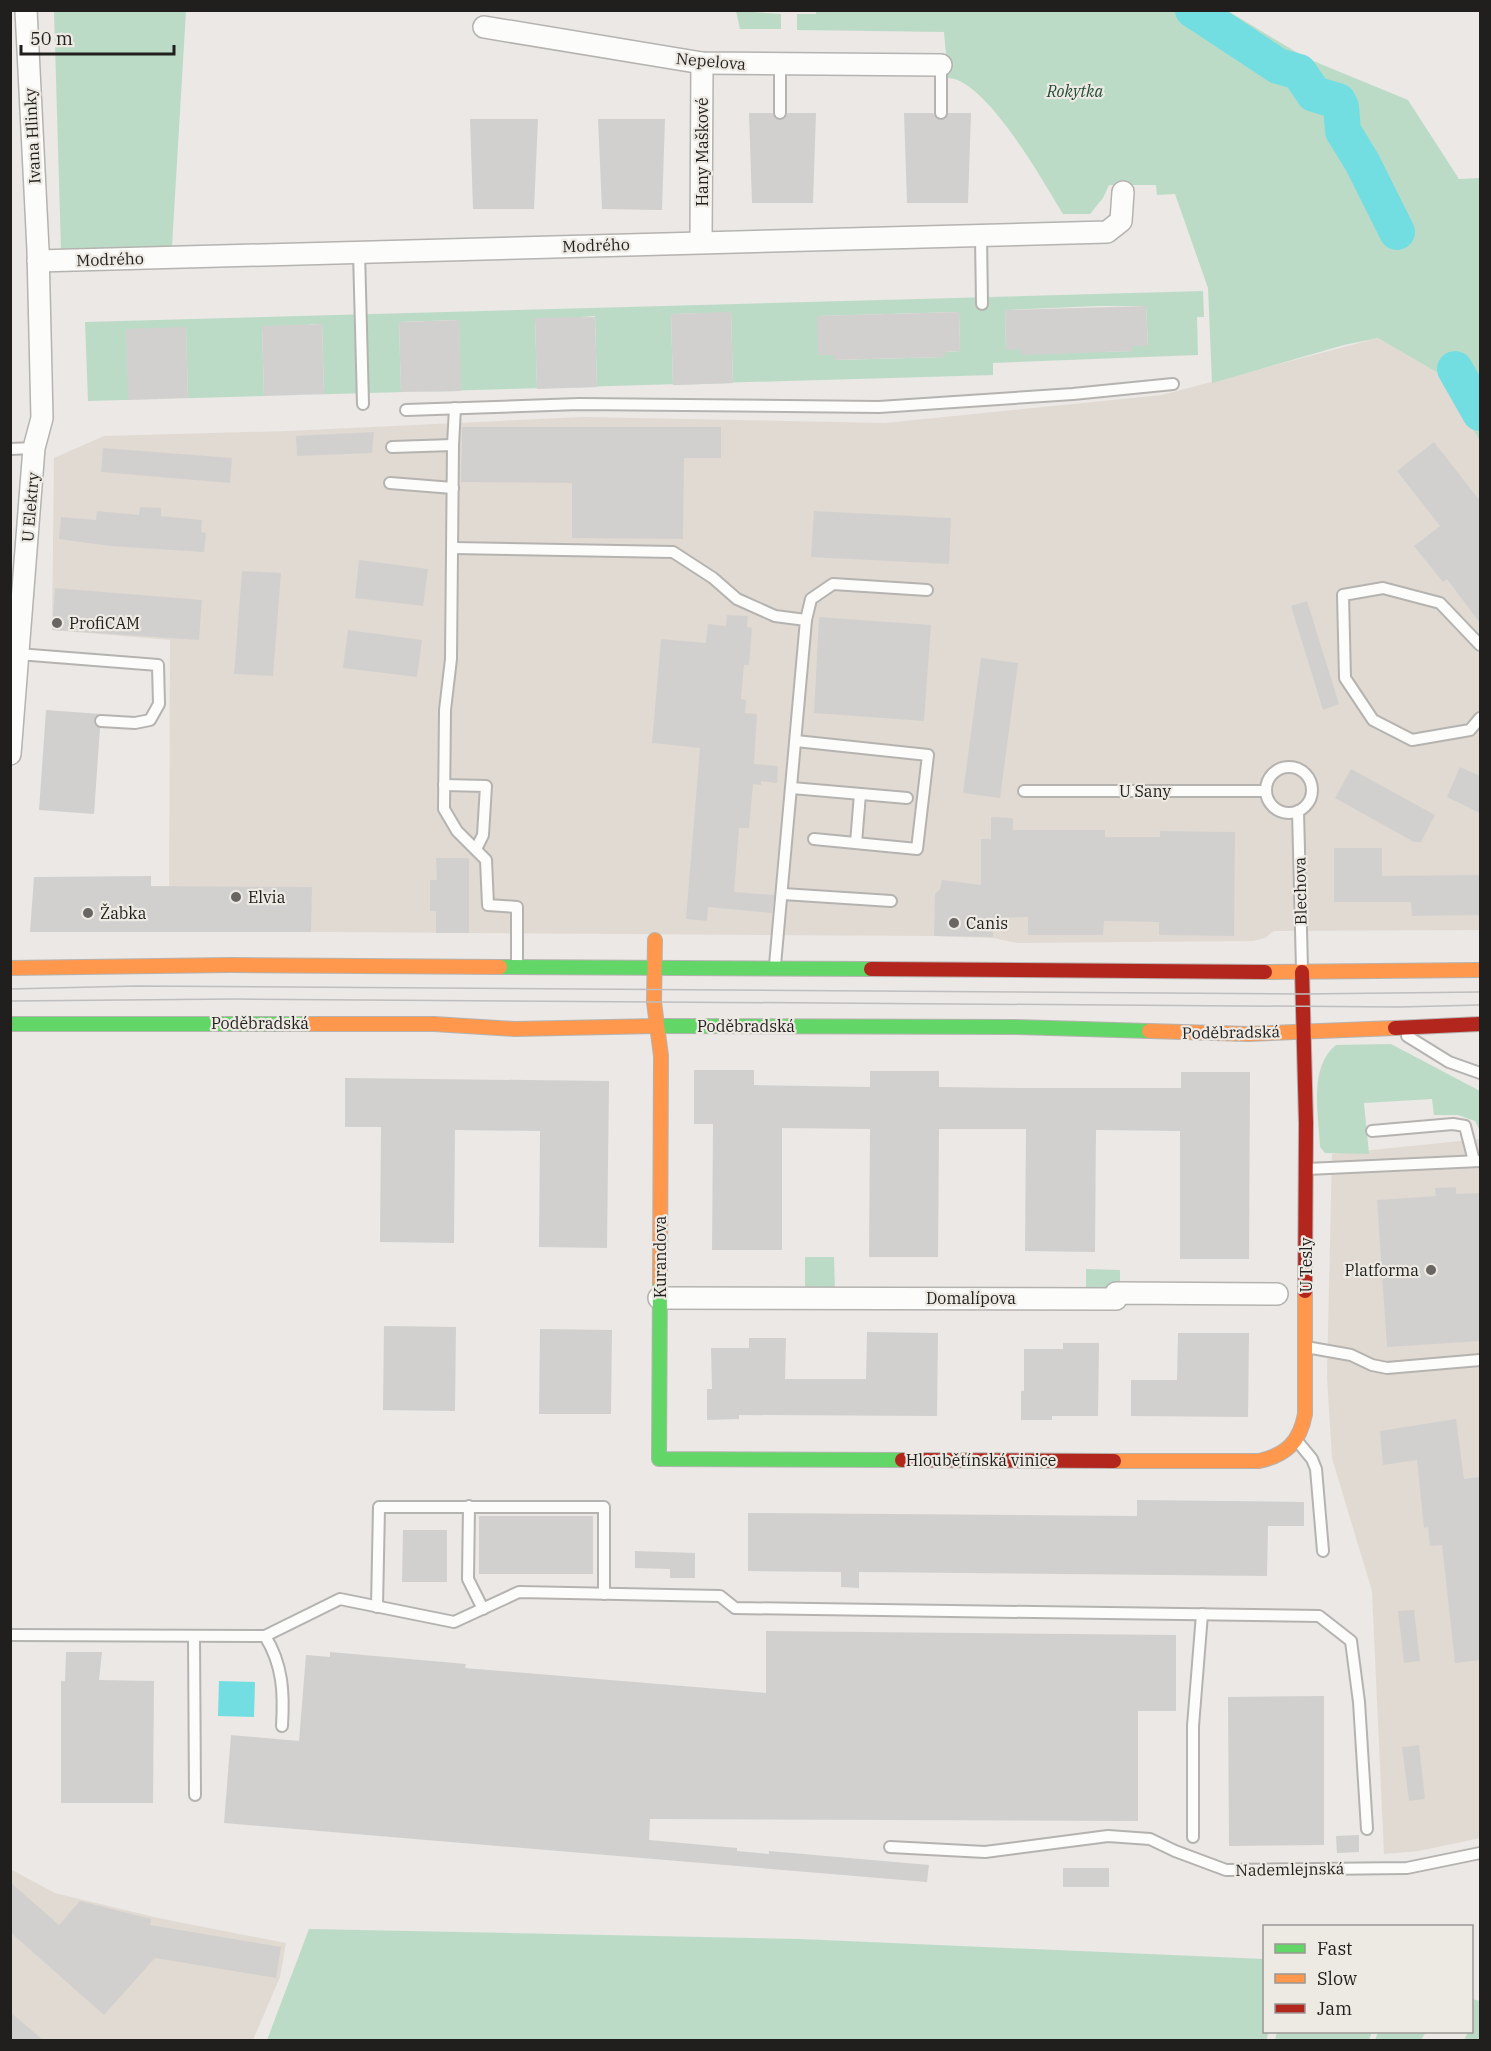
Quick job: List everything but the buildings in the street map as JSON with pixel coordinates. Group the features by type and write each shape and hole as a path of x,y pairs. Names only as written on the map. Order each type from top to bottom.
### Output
{"main road":[{"name":"Kurandova","path":"655,940 657,1028 661,1056 659,1459"},
{"path":"10,968 231,965 1302,972 1480,970"},
{"name":"U Tesly","path":"1298,1442 1305,1414 1307,1169 1302,972"},
{"name":"Poděbradská","path":"10,1024 434,1023 515,1029 731,1025 1016,1027 1248,1034 1480,1024"},
{"name":"Hloubětínská vinice","path":"659,1459 1259,1461 1288,1451 1298,1442"}],"street":[{"name":"Ivana Hlinky","path":"26,10 38,261"},
{"name":"Nepelova","path":"484,27 702,63 940,65"},
{"name":"Hany Maškové","path":"700,241 702,63"},
{"name":"Modrého","path":"38,261 700,241 1107,232 1121,222 1123,192"},
{"name":"U Elektry","path":"10,754 34,448 42,418 38,261"},
{"name":"Domalípova","path":"659,1298 1116,1299 1116,1293 1277,1294"}],"lane":[{"path":"780,64 780,113"},
{"path":"940,65 941,113"},
{"path":"981,236 982,304"},
{"path":"359,252 363,404"},
{"path":"406,410 579,404 879,406 1073,394 1173,384"},
{"path":"454,408 451,659 446,710 444,809 457,831 486,860 488,905 518,907 517,966"},
{"path":"392,447 453,444"},
{"path":"10,449 34,448"},
{"path":"390,483 453,488"},
{"path":"453,548 673,552 713,578 737,599 775,616 806,620"},
{"path":"775,969 806,620 811,599 833,584 927,590"},
{"path":"1480,645 1440,603 1383,588 1343,595 1345,678 1373,720 1412,740 1470,730 1480,718"},
{"path":"18,654 158,665 159,704 150,720 135,723 100,721"},
{"path":"796,741 928,755 918,849 814,839"},
{"name":"Blechova","path":"1266,791 1268,781 1278,770 1286,767 1300,770 1310,780 1312,794 1309,801 1298,811 1302,972"},
{"path":"444,785 486,786 483,836 476,849"},
{"path":"792,788 907,798"},
{"name":"U Sany","path":"1024,791 1266,791"},
{"path":"1266,791 1270,803 1276,808 1291,813 1298,811"},
{"path":"856,843 860,794"},
{"path":"783,894 891,901"},
{"path":"1391,1027 1449,1062 1480,1073"},
{"path":"1307,1169 1477,1161 1466,1126 1453,1124 1372,1131"},
{"path":"1305,1347 1351,1355 1372,1365 1387,1368 1480,1360"},
{"path":"1298,1442 1312,1459 1316,1469 1323,1551"},
{"path":"469,1506 468,1578 483,1609"},
{"path":"377,1607 379,1507 604,1507 604,1594"},
{"path":"10,1635 266,1636 340,1599 454,1622 519,1592 720,1596 735,1608 1319,1616 1351,1641 1359,1702 1367,1829"},
{"path":"1193,1837 1193,1726 1202,1614"},
{"path":"194,1636 195,1795"},
{"path":"266,1636 275,1652 284,1689 282,1726"},
{"name":"Nademlejnská","path":"890,1846 985,1852 1108,1836 1150,1839 1226,1870 1407,1868 1480,1853"}],"shaded area":[{"path":"1378,338 1438,373 1480,441 1480,930 1274,931 1265,938 1253,941 1017,943 993,938 934,936 169,931 170,640 52,630 54,458 104,436 288,431 583,417 885,423 1162,395"},
{"path":"1480,1139 1480,1838 1419,1851 1384,1854 1372,1591 1332,1458 1327,1376 1332,1154"},
{"path":"10,1869 55,1893 158,1918 286,1943 280,1977 253,2040 11,2040"}],"green space":[{"path":"816,10 1228,11 1306,58 1408,100 1459,179 1480,178 1480,441 1438,373 1378,338 1344,345 1212,383 1208,288 1175,194 1157,195 1156,185 1109,185 1103,198 1090,214 1063,214 1013,135 996,113 979,95 963,83 948,78 944,32 797,30 797,14 816,14"},
{"path":"54,11 186,11 172,246 61,250"},
{"path":"736,11 781,14 781,29 740,29"},
{"path":"1203,291 1204,317 1197,317 1198,355 993,363 993,375 733,382 731,313 671,314 673,384 597,386 595,316 582,317 582,320 535,318 537,388 545,388 460,390 459,320 399,322 402,392 276,396 324,394 322,324 310,324 310,328 262,326 264,396 160,399 188,398 186,328 174,328 128,400 88,401 85,322","holes":["1146,306 1148,345 1132,346 1132,351 1021,354 1021,349 1006,349 1005,310","959,312 960,351 945,352 945,357 834,360 834,355 818,355 818,316"]},
{"path":"1391,1044 1480,1091 1480,1131 1475,1121 1458,1115 1434,1115 1432,1099 1364,1103 1369,1154 1325,1153 1320,1147 1317,1092 1318,1079 1327,1054 1336,1045"},
{"path":"805,1257 834,1257 835,1291 805,1292"},
{"path":"1086,1269 1120,1270 1120,1288 1086,1288"},
{"path":"309,1929 800,1939 1263,1959 1263,2033 1268,2033 1267,2040 267,2040"},
{"path":"1473,1999 1480,2001 1480,2040 1464,2040 1468,2033 1473,2033"},
{"path":"1277,2033 1372,2033 1369,2040 1275,2040"},
{"path":"1378,2033 1425,2033 1421,2040 1375,2040"}],"water":[{"path":"219,1681 255,1682 254,1717 218,1716"}],"waterway":[{"name":"Rokytka","path":"1193,10 1278,66 1299,72 1314,94 1338,101 1341,107 1343,131 1362,162 1397,232"},
{"name":"Rokytka","path":"1455,369 1480,413"}],"tram line":[{"path":"10,989 136,986 1302,994 1480,992"},
{"path":"10,1001 235,999 1399,1007 1480,1005"}],"traffic: fast":[{"path":"500,967 871,969"},
{"path":"10,1024 307,1024"},
{"path":"657,1026 1016,1027 1149,1031"},
{"path":"660,1281 659,1459 902,1460"}],"traffic: slow":[{"path":"655,940 654,1002 661,1056 660,1281"},
{"path":"10,968 231,965 500,967"},
{"path":"1265,972 1480,970"},
{"path":"307,1024 434,1024 515,1029 657,1026"},
{"path":"1149,1031 1248,1034 1395,1028"},
{"path":"1114,1461 1259,1461 1277,1455 1290,1446 1300,1432 1305,1414 1305,1291"}],"traffic: jam":[{"path":"871,969 1265,972"},
{"path":"1302,972 1306,1123 1305,1291"},
{"path":"1395,1028 1480,1024"},
{"path":"902,1460 1114,1461"}],"place":[{"name":"ProfiCAM","path":"57,623"},
{"name":"Elvia","path":"236,897"},
{"name":"Žabka","path":"88,913"},
{"name":"Canis","path":"954,923"},
{"name":"Platforma","path":"1431,1270"}]}
